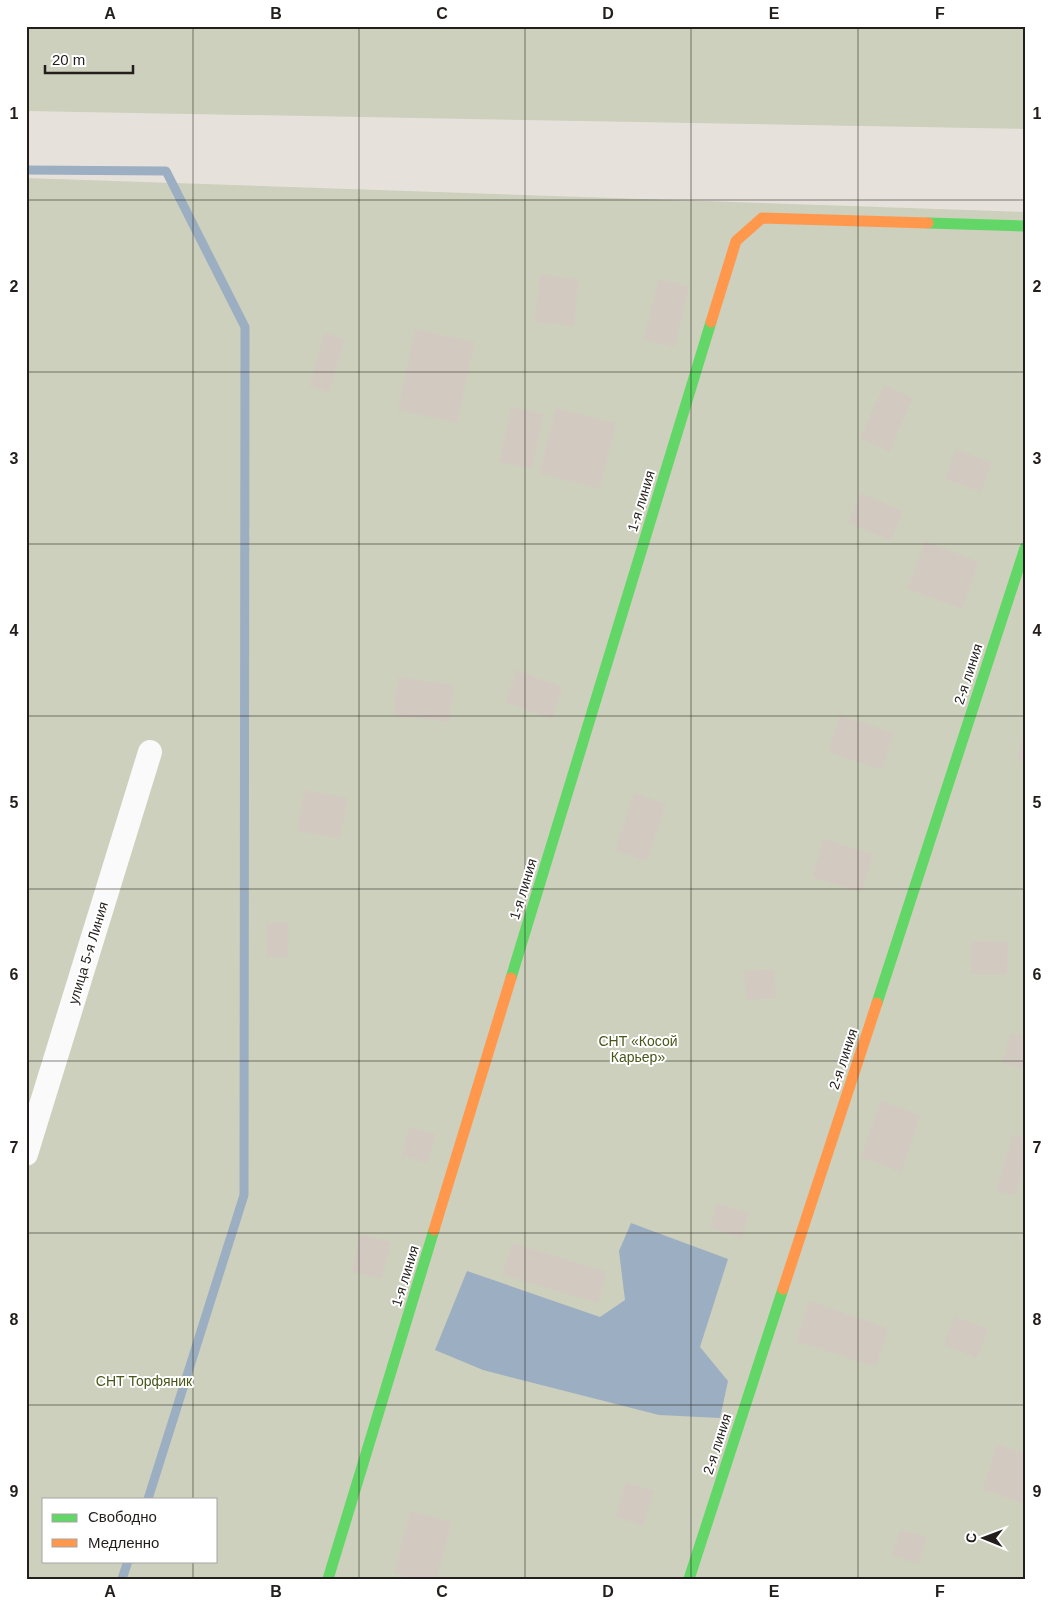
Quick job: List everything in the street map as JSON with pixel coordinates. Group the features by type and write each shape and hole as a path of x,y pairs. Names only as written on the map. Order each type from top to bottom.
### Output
{"street":[{"name":"1-я линия","path":"328,1579 736,241 762,218 1025,226"},
{"name":"2-я линия","path":"689,1579 1025,548"},
{"name":"улица 5-я Линия","path":"26,1154 150,752"}],"green space":[{"path":"26,26 1025,26 1025,129 26,111"},
{"name":"СНТ «Косой Карьер»","path":"26,178 1025,212 1025,1579 26,1579"}],"water":[{"path":"631,1223 728,1259 700,1347 728,1381 720,1418 659,1415 483,1370 435,1350 467,1271 600,1317 625,1300 619,1251"}],"building":[{"path":"540,274 579,279 574,326 534,322"},
{"path":"658,279 689,286 675,347 644,340"},
{"path":"415,329 475,342 457,423 398,410"},
{"path":"325,333 345,339 329,393 309,386"},
{"path":"884,385 913,398 889,452 860,438"},
{"path":"511,407 544,414 532,469 499,462"},
{"path":"556,408 616,423 600,489 539,473"},
{"path":"956,449 992,463 981,492 945,479"},
{"path":"861,493 903,511 891,541 848,523"},
{"path":"925,541 979,562 962,609 907,589"},
{"path":"516,670 563,687 552,719 505,702"},
{"path":"398,677 454,685 449,722 393,715"},
{"path":"840,715 894,733 882,770 828,752"},
{"path":"1025,730 1025,761 1017,760"},
{"path":"304,790 348,798 340,839 297,831"},
{"path":"634,793 666,804 647,861 615,851"},
{"path":"824,839 873,854 861,892 812,877"},
{"path":"267,923 289,923 288,957 266,957"},
{"path":"972,941 1008,942 1007,975 971,974"},
{"path":"774,969 776,998 746,1000 744,971"},
{"path":"1011,1033 1025,1036 1024,1069 1002,1063"},
{"path":"881,1101 921,1115 901,1172 861,1157"},
{"path":"409,1127 436,1134 428,1163 402,1156"},
{"path":"1013,1134 1025,1137 1025,1163 1015,1196 996,1190"},
{"path":"717,1203 749,1213 742,1238 710,1228"},
{"path":"361,1234 391,1242 382,1279 351,1272"},
{"path":"512,1243 607,1272 598,1303 502,1275"},
{"path":"809,1301 888,1328 876,1367 796,1341"},
{"path":"955,1316 988,1329 977,1358 943,1345"},
{"path":"997,1444 1025,1453 1025,1504 982,1490"},
{"path":"626,1482 654,1491 643,1526 615,1517"},
{"path":"410,1511 452,1522 437,1579 416,1579 394,1573"},
{"path":"900,1530 927,1537 919,1564 892,1556"}],"waterway":[{"path":"26,170 166,171 245,327 244,1195 148,1498"},
{"path":"122,1579 128,1562"}],"traffic: fast":[{"path":"928,223 1025,226"},
{"path":"511,978 711,322"},
{"path":"877,1003 1025,548"},
{"path":"328,1579 434,1230"},
{"path":"689,1579 783,1289"}],"traffic: slow":[{"path":"711,322 736,241 762,218 928,223"},
{"path":"434,1230 511,978"},
{"path":"783,1289 877,1003"}],"park label":[{"name":"СНТ Торфяник","path":"144,1381"}]}
